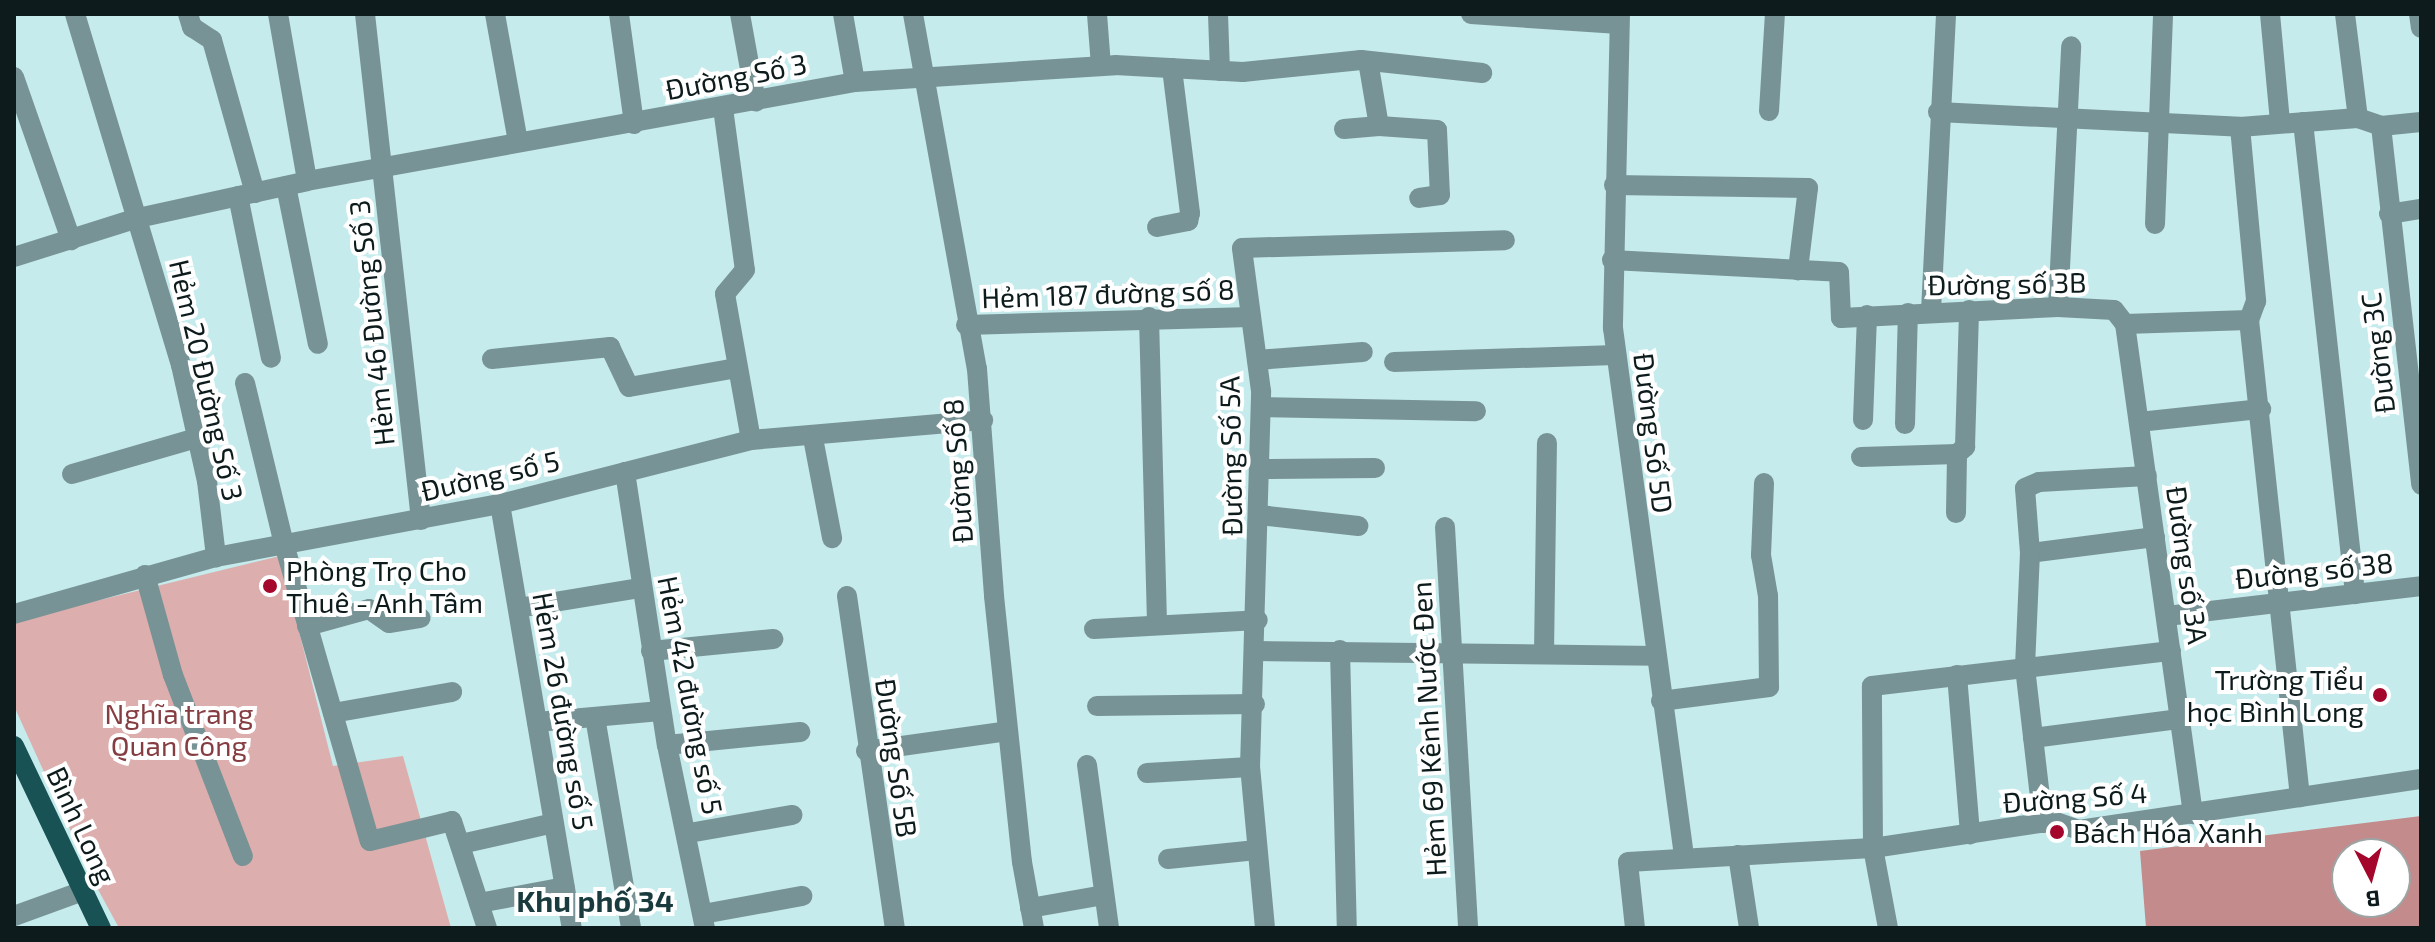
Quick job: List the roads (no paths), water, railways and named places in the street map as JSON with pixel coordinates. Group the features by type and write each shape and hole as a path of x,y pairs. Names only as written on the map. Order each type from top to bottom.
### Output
{"main road":[{"name":"Bình Long","path":"14,746 21,778 101,928"}],"street":[{"name":"Hẻm 20 Đường Số 3","path":"75,14 138,218 197,438 216,557"},
{"path":"188,14 192,27 212,40 247,195 271,358"},
{"path":"278,14 307,181"},
{"name":"Hẻm 46 Đường Số 3","path":"365,14 421,520"},
{"path":"495,14 518,142"},
{"path":"619,14 634,124"},
{"path":"740,14 756,102"},
{"path":"843,14 855,82"},
{"name":"Đường Số 8","path":"913,14 983,420 1008,731 1032,918"},
{"path":"1097,14 1101,66"},
{"path":"1218,14 1220,71"},
{"path":"1471,14 1619,19"},
{"path":"1769,111 1775,14"},
{"path":"1931,311 1938,112 1946,14"},
{"path":"2155,224 2156,125 2163,14"},
{"path":"2270,14 2280,122"},
{"path":"2345,14 2358,118"},
{"path":"2419,14 2421,28"},
{"name":"Đường Số 5D","path":"1619,19 1612,260 1616,355 1684,856"},
{"path":"2058,307 2070,122 2071,46"},
{"name":"Đường Số 3","path":"14,257 138,218 307,181 855,82 1101,66 1220,71 1368,61 1482,73"},
{"path":"1368,61 1379,126"},
{"path":"1157,227 1188,221 1190,213 1172,68"},
{"path":"14,77 71,240"},
{"path":"723,108 745,270 725,294 751,440"},
{"path":"1938,112 2070,122 2240,127 2358,118 2381,126 2421,122"},
{"path":"2303,122 2355,594"},
{"path":"1344,129 1379,126 1437,130 1440,195 1419,198"},
{"name":"Đường 3C","path":"2381,126 2389,214 2415,390 2421,485"},
{"path":"2240,127 2256,301 2249,320 2261,409 2277,602 2300,797"},
{"path":"1614,185 1808,188 1798,270"},
{"path":"286,186 318,344"},
{"path":"2389,214 2421,209"},
{"name":"Đường Số 5A","path":"1265,928 1250,767 1258,620 1261,407 1242,248 1505,240"},
{"name":"Đường số 3B","path":"1612,260 1839,272 1841,318 1931,311 2058,307 2114,310 2125,324 2249,320"},
{"path":"1861,457 1957,454 1965,447 1969,310"},
{"path":"1905,424 1908,313"},
{"path":"1863,420 1867,315"},
{"path":"1149,317 1157,624"},
{"name":"Hẻm 187 đường số 8","path":"966,325 1149,317 1251,317"},
{"name":"Đường số 3A","path":"2125,324 2193,814"},
{"path":"492,359 610,347 629,387 737,368"},
{"path":"1257,360 1363,352"},
{"path":"1394,362 1616,355"},
{"path":"245,383 284,544 370,841 452,821 487,928"},
{"path":"1261,407 1476,411"},
{"path":"2139,422 2261,409"},
{"name":"Đường số 5","path":"14,614 216,557 500,504 751,440 813,438 983,420"},
{"path":"72,474 197,438"},
{"path":"813,438 832,538"},
{"path":"1544,654 1547,443"},
{"path":"1956,513 1957,454"},
{"path":"1260,469 1375,468"},
{"name":"Hẻm 42 đường số 5","path":"625,472 640,588 661,711 689,833 704,921"},
{"path":"2043,823 2025,667 2030,553 2029,483 2147,476"},
{"path":"1661,701 1769,687 1768,596 1761,555 1764,483"},
{"name":"Hẻm 26 đường số 5","path":"500,504 572,928"},
{"path":"1259,515 1358,526"},
{"name":"Hẻm 69 Kênh Nước Đen","path":"1445,527 1448,650 1468,928"},
{"path":"2030,553 2155,537"},
{"path":"145,575 173,675 243,856"},
{"name":"Đường số 38","path":"2167,616 2421,586"},
{"path":"518,608 640,588"},
{"name":"Đường Số 5B","path":"847,596 866,751 895,928"},
{"path":"307,626 369,609 389,623 421,618"},
{"path":"1094,629 1258,620"},
{"path":"651,651 773,639"},
{"path":"1340,650 1347,928"},
{"path":"1256,651 1448,650 1655,656"},
{"path":"1888,928 1873,848 1872,686 2171,651"},
{"path":"1957,675 1970,834"},
{"path":"333,713 452,692"},
{"path":"1097,706 1255,704"},
{"path":"537,722 661,711"},
{"path":"595,717 631,928"},
{"path":"2033,738 2180,719"},
{"path":"866,751 1008,731"},
{"path":"667,745 800,732"},
{"path":"1087,765 1109,928"},
{"path":"1147,773 1250,767"},
{"name":"Đường Số 4","path":"1684,856 1873,848 2043,823 2079,830 2421,779"},
{"path":"689,833 792,815"},
{"path":"461,844 554,823"},
{"path":"1168,859 1257,850"},
{"path":"1738,855 1749,928"},
{"path":"1635,928 1628,862 1684,856"},
{"path":"479,903 565,887"},
{"path":"14,916 80,892"},
{"path":"1032,918 1104,895"},
{"path":"704,921 802,896"}],"place":[{"name":"Phòng Trọ Cho Thuê - Anh Tâm","path":"270,586"},
{"name":"Trường Tiểu học Bình Long","path":"2380,695"},
{"name":"Bách Hóa Xanh","path":"2057,832"}],"district":[{"name":"Khu phố 34","path":"595,900"}],"park label":[{"name":"Nghĩa trang Quan Công","path":"179,729"}]}
